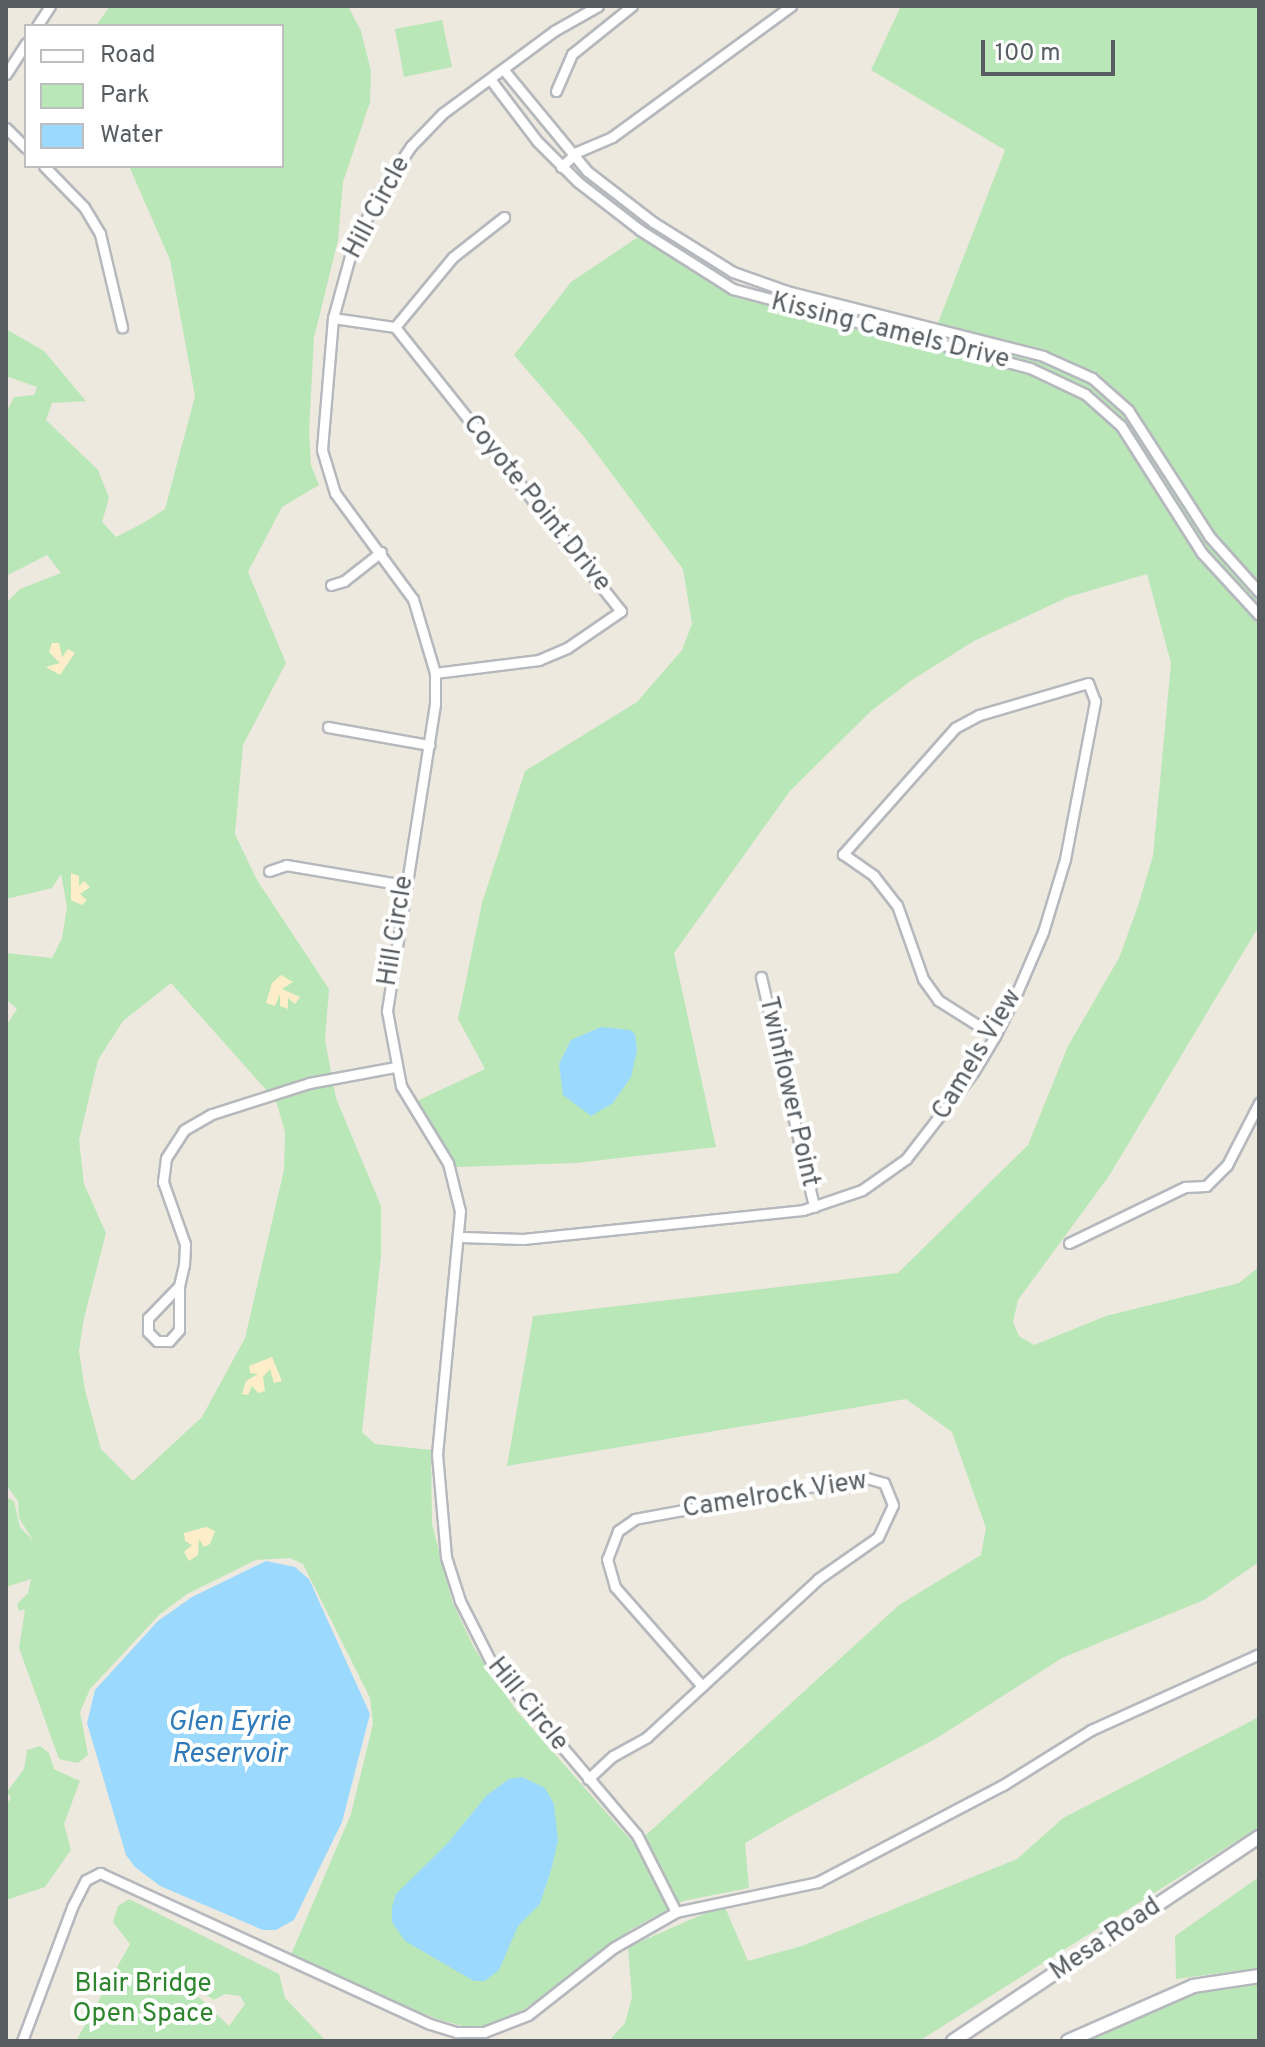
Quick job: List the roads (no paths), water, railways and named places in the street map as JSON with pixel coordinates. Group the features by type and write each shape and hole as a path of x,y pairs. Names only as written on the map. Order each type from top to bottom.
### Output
{"main road":[{"name":"Mesa Road","path":"953,2041 1259,1837"},
{"path":"1068,2041 1193,1986 1259,1976"}],"street":[{"path":"38,24 50,6"},
{"name":"Hill Circle","path":"598,6 442,114 411,146 384,187 352,249 333,318 324,461 342,504 381,552 419,612 435,673 429,745 387,994 395,1067 408,1099 448,1163 458,1195 461,1237 437,1454 446,1557 460,1601 492,1664 646,1847 676,1912"},
{"path":"556,91 572,54 632,6"},
{"path":"561,167 572,157 612,137 791,6"},
{"path":"6,74 24,46"},
{"name":"Kissing Camels Drive","path":"503,69 572,157 653,222 749,280 1043,356 1092,378 1128,410 1210,537 1259,592"},
{"name":"Kissing Camels Drive","path":"490,79 561,167 628,222 743,294 1030,368 1085,394 1121,426 1202,553 1259,615"},
{"path":"6,128 24,146"},
{"path":"46,168 84,207 100,234 122,327"},
{"path":"333,318 395,327 453,257 504,217"},
{"name":"Coyote Point Drive","path":"395,327 621,611 567,648 539,660 435,673"},
{"path":"331,585 381,552"},
{"name":"Camels View","path":"461,1237 523,1239 814,1207 862,1190 906,1159 959,1094 995,1036 1043,932 1065,859 1095,701 1088,683 966,720 843,854 861,864 897,905 923,979 938,1000 995,1036"},
{"path":"328,727 429,745"},
{"path":"269,871 286,865 404,885"},
{"name":"Twinflower Point","path":"761,977 814,1207"},
{"path":"179,1286 148,1318 148,1332 157,1341 169,1341 179,1330 179,1286 185,1244 165,1195 163,1169 184,1130 212,1114 309,1083 395,1067"},
{"path":"1069,1243 1185,1187 1206,1186 1227,1165 1259,1103"},
{"name":"Camelrock View","path":"588,1779 613,1756 647,1737 818,1579 878,1537 893,1505 884,1483 871,1477 833,1483 635,1519 618,1531 607,1559 615,1587 702,1686"},
{"path":"22,2041 86,1880 100,1873 116,1883 416,2018 471,2033 517,2021 613,1948 676,1912 818,1882 1003,1785 1091,1730 1259,1654"}],"water":[{"path":"601,1027 630,1030 635,1034 637,1050 631,1077 613,1103 591,1116 563,1095 559,1064 571,1040"},
{"name":"Glen Eyrie Reservoir","path":"266,1561 295,1567 309,1579 370,1714 342,1822 294,1920 276,1930 263,1930 160,1886 135,1867 126,1855 87,1723 95,1690 158,1621 192,1597"},
{"path":"522,1777 545,1788 554,1804 558,1840 552,1867 540,1904 518,1926 499,1970 485,1981 474,1981 405,1941 392,1922 392,1907 396,1894 447,1844 487,1795 509,1779"}],"park label":[{"name":"Blair Bridge Open Space","path":"143,2000"}]}
